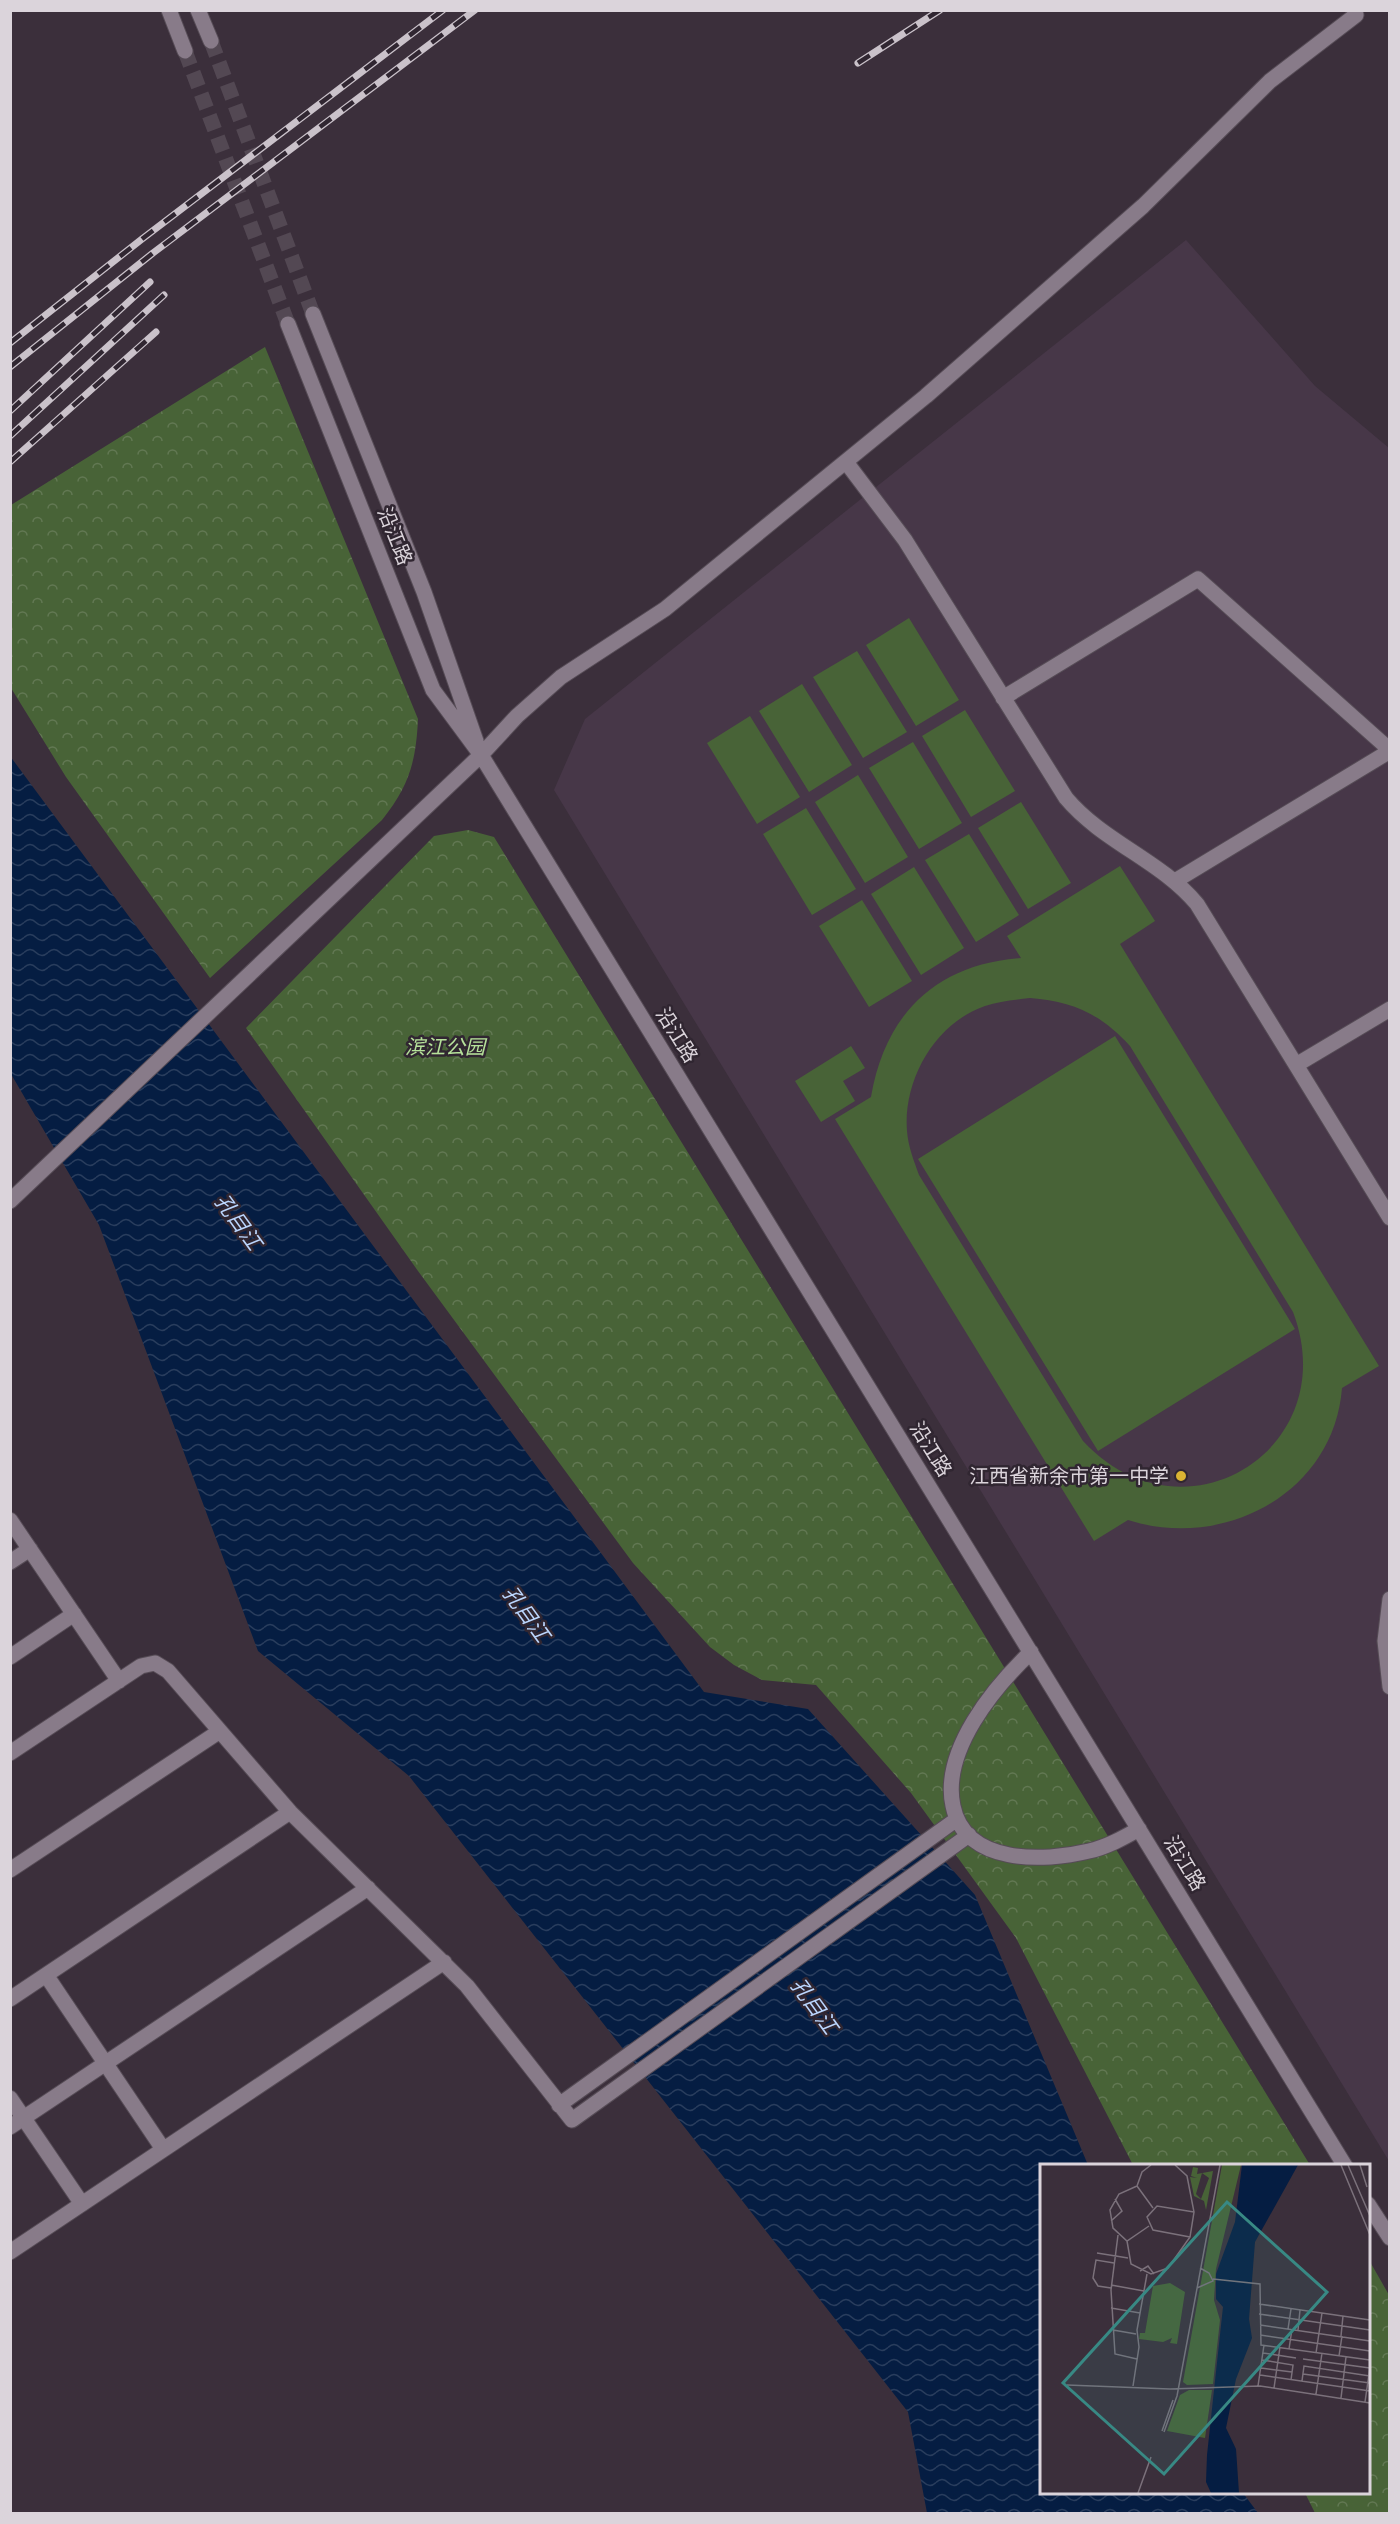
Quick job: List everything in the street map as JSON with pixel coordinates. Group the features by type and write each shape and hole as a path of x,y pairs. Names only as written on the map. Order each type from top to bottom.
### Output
{"street":[{"path":"170,10 185,51"},
{"path":"198,10 211,41"},
{"path":"10,1201 481,755 517,716 561,677 665,609 926,396 1143,207 1270,81 1356,15"},
{"name":"沿江路","path":"313,314 424,592 481,755"},
{"name":"沿江路","path":"288,324 433,690 481,755 1344,2164"},
{"path":"846,462 905,540 1057,785 1077,811 1102,832 1175,881 1205,916 1389,1218"},
{"path":"1003,698 1198,579 1389,751 1175,881"},
{"path":"1296,1065 1389,1009"},
{"path":"10,1520 118,1681"},
{"path":"10,1562 30,1549"},
{"path":"1389,1599 1385,1641 1389,1687"},
{"path":"10,1657 74,1614"},
{"path":"1030,1652 994,1690 967,1732 953,1780 952,1804 957,1819 976,1842 997,1852 1042,1857 1091,1851 1115,1843 1139,1829"},
{"path":"10,1753 141,1666 155,1663 168,1671 290,1812 444,1962 488,2011 572,2120 969,1835"},
{"path":"10,1870 220,1731"},
{"path":"12,1995 46,1975 290,1812"},
{"path":"559,2105 957,1819"},
{"path":"10,2127 368,1888"},
{"path":"10,2252 444,1962"},
{"path":"46,1975 164,2149"},
{"path":"10,2098 82,2204"},
{"path":"1370,2207 1389,2238"}],"shaded area":[{"name":"江西省新余市第一中学","path":"1186,240 1315,386 1389,448 1389,2161 554,790 585,719"}],"green space":[{"path":"265,347 418,719 417,734 413,761 405,784 382,820 210,978 66,777 11,688 11,505"},
{"path":"909,618 959,700 916,726 866,645"},
{"path":"857,651 907,732 863,758 813,677"},
{"path":"802,684 852,765 809,792 759,711"},
{"path":"965,710 1015,791 971,817 922,736"},
{"path":"750,716 800,797 757,824 707,743"},
{"path":"913,742 962,823 919,849 869,768"},
{"path":"858,775 908,857 865,883 815,802"},
{"path":"1021,802 1071,883 1028,909 978,828"},
{"path":"806,808 856,889 812,915 763,834"},
{"name":"滨江公园","path":"468,830 494,837 1309,2164 1132,2164 1016,1938 911,1793 816,1685 762,1680 734,1665 710,1647 633,1563 418,1271 246,1028 434,836"},
{"path":"969,834 1019,915 976,942 925,860"},
{"path":"1120,866 1155,921 1120,944 1379,1366 1342,1388 1334,1425 1319,1457 1296,1484 1268,1505 1236,1520 1201,1527 1164,1528 1128,1520 1094,1541 835,1119 871,1097 878,1067 888,1041 902,1018 919,999 940,983 964,971 991,962 1021,958 1007,936","holes":["1030,998 1085,1011 1108,1025 1130,1046 1293,1312 1303,1361 1296,1405 1276,1441 1245,1468 1207,1484 1165,1486 1123,1472 1083,1441 919,1175 913,1159 907,1131 910,1092 926,1056 937,1040 967,1014 985,1006"]},
{"path":"914,867 964,948 921,975 871,894"},
{"path":"862,900 912,981 869,1007 819,926"},
{"path":"1115,1036 1295,1329 1098,1451 918,1159"},
{"path":"851,1046 865,1068 843,1081 855,1101 821,1122 795,1081"},
{"path":"1370,2262 1389,2295 1389,2513 1315,2513 1306,2494 1370,2494"}],"water":[{"name":"孔目江","path":"10,756 704,1692 808,1709 975,1895 1088,2164 1040,2164 1040,2494 1244,2494 1258,2513 927,2513 908,2412 409,1776 258,1651 99,1225 11,1074"}],"tunnel":[{"path":"211,41 313,314"},
{"path":"185,51 288,324"}],"railway":[{"path":"10,343 142,239 443,10"},
{"path":"10,367 153,253 475,10"},
{"path":"858,63 940,10"},
{"path":"10,411 150,282"},
{"path":"10,436 164,295"},
{"path":"10,462 156,332"}],"place":[{"name":"江西省新余市第一中学","path":"1181,1476"}]}
